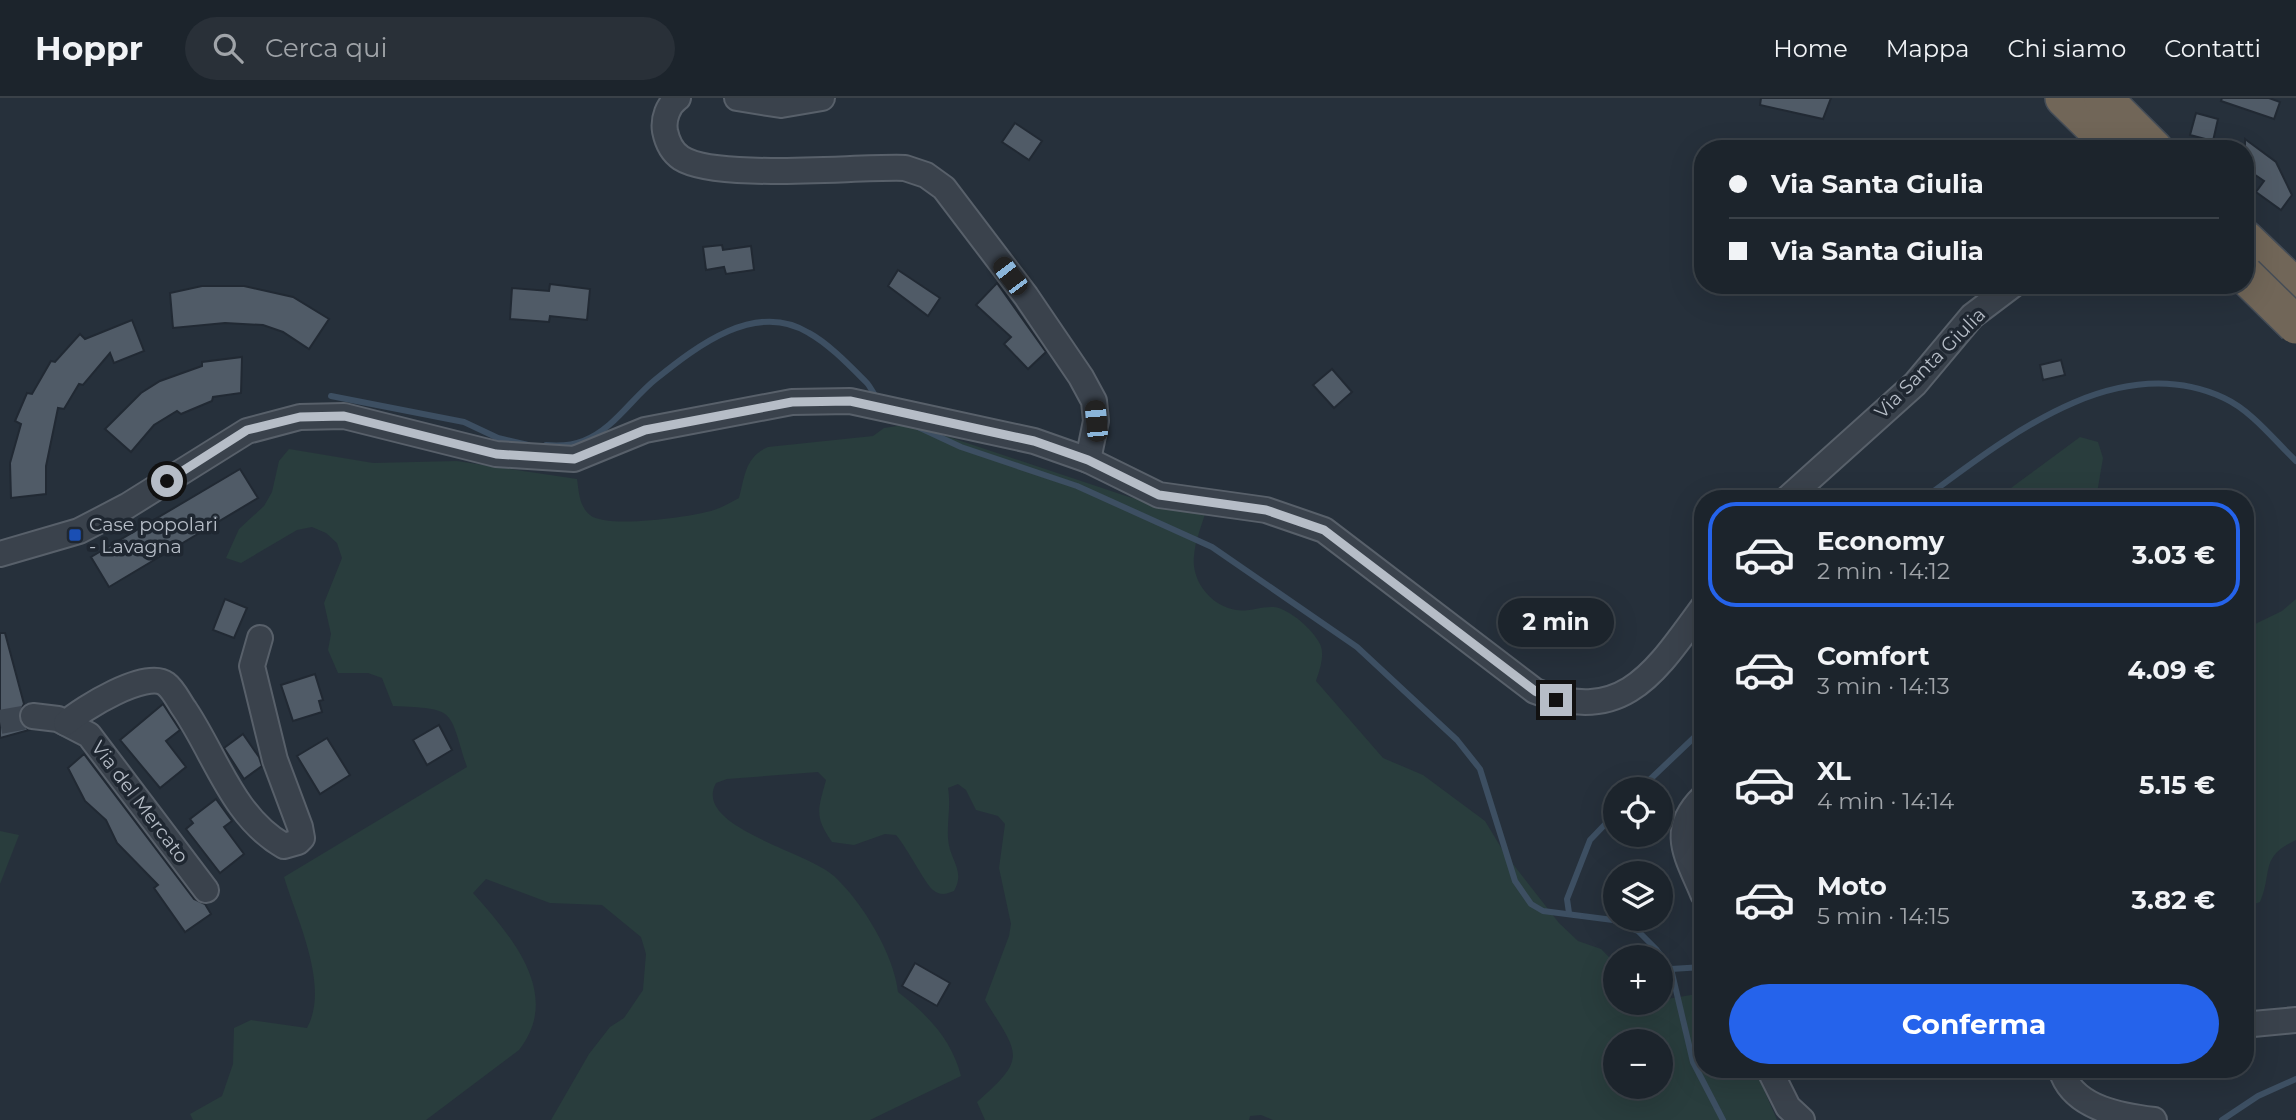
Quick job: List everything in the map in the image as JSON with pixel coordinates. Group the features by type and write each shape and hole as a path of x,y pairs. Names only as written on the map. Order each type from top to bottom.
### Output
{"highway":[{"path":"2064,98 2107,140"},
{"path":"2103,98 2145,140"},
{"path":"2254,248 2296,288"},
{"path":"2254,284 2296,325"}],"street":[{"path":"678,98 665,114 665,130 672,150 682,159 706,166 741,169 905,168 926,175 944,188 1026,296 1088,389 1094,401 1096,421 1088,460"},
{"path":"737,98 781,105 822,98"},
{"path":"2254,286 2296,300"},
{"name":"Via Santa Giulia","path":"1797,490 1915,384 1972,316 2001,294"},
{"path":"0,554 79,531 127,506 247,430 316,415 344,416 496,454 574,459 645,430 792,402 850,401 1034,441 1088,460 1159,495 1266,510 1324,530 1535,691 1556,700 1600,704 1631,690 1669,652 1694,619"},
{"path":"1669,652 1694,637"},
{"path":"66,723 81,711 128,687 153,679 166,683 198,729 211,759 256,825 265,835 284,846 298,842 302,838 300,827 275,760 252,666 260,638"},
{"name":"Via del Mercato","path":"33,716 58,719 89,735 206,890"},
{"path":"1694,809 1685,821 1681,841 1694,872"},
{"path":"2254,1024 2296,1020"},
{"path":"1774,1078 1788,1107 1802,1120"},
{"path":"2064,1078 2067,1085 2079,1096 2120,1116 2154,1120"}],"green space":[{"path":"910,424 1129,497 1205,514 1194,556 1196,574 1204,591 1227,608 1246,610 1274,607 1294,616 1307,627 1317,638 1322,653 1316,681 1383,758 1423,775 1485,821 1505,854 1559,923 1578,941 1603,951 1603,1015 1673,1015 1673,998 1694,994 1694,1078 1759,1078 1777,1120 1273,1120 1261,1115 1250,1116 1249,1120 985,1120 977,1102 1005,1075 1013,1054 1005,1032 985,1000 1011,924 999,868 1005,824 998,816 976,810 966,790 958,784 948,788 948,838 958,877 954,891 938,893 929,886 896,835 885,834 854,845 832,842 820,819 826,780 818,772 727,779 716,783 713,799 721,813 736,825 820,867 845,887 883,945 898,992 919,1009 945,1039 961,1076 870,1120 551,1120 589,1054 610,1027 624,1018 643,990 646,954 641,937 602,905 550,903 486,879 473,893 516,947 534,987 536,1008 531,1029 519,1050 426,1120 193,1120 190,1114 222,1096 233,1064 234,1028 251,1020 307,1028 315,993 313,973 284,877 467,767 456,733 447,716 429,708 393,706 382,678 368,673 338,673 328,650 331,634 324,603 342,558 337,543 326,533 312,527 297,530 241,563 226,558 239,529 264,506 272,492 279,461 289,449 373,463 457,461 577,479 582,503 590,515 599,519 631,521 703,513 739,498 750,462 768,447 873,436 884,428"},
{"path":"2080,437 2098,442 2103,458 2098,490 2008,490"},
{"path":"2296,599 2296,840 2284,846 2272,859 2260,902 2254,904 2254,625 2282,611"},
{"path":"0,831 19,835 0,884"}],"building":[{"path":"1761,98 1831,98 1823,119 1760,105"},
{"path":"2222,98 2269,98 2280,102 2274,119 2221,101"},
{"path":"2196,113 2218,119 2213,140 2190,135"},
{"path":"1015,123 1042,141 1029,160 1002,142"},
{"path":"2254,146 2276,162 2292,195 2281,210 2256,192 2264,181 2254,174"},
{"path":"722,245 723,250 751,246 754,270 726,274 724,267 706,270 703,247"},
{"path":"898,270 940,298 928,316 888,286"},
{"path":"997,283 1046,352 1028,369 1004,344 1011,337 976,305"},
{"path":"550,284 590,289 587,320 550,316 549,322 510,319 512,288 549,291"},
{"path":"202,286 244,286 293,297 329,319 309,349 283,332 263,325 225,323 173,328 170,293"},
{"path":"132,320 144,351 114,363 110,353 83,385 79,384 64,409 58,408 46,466 46,494 11,498 10,463 21,424 15,421 27,393 32,394 51,361 55,362 80,334 85,339"},
{"path":"242,357 241,393 213,397 212,401 181,414 177,411 154,425 131,452 105,429 141,393 160,381 202,366 202,362"},
{"path":"2061,360 2065,375 2043,380 2040,365"},
{"path":"1332,369 1352,392 1334,408 1313,385"},
{"path":"240,469 258,498 109,587 91,557"},
{"path":"225,599 247,608 234,638 213,630"},
{"path":"0,633 5,633 24,704 18,714 19,721 29,730 0,738"},
{"path":"315,674 323,700 319,701 322,712 293,721 281,685"},
{"path":"163,704 180,730 166,741 186,767 160,788 120,740"},
{"path":"439,725 452,750 427,765 413,740"},
{"path":"243,734 262,766 244,779 224,748"},
{"path":"327,738 350,775 320,794 297,756"},
{"path":"84,754 194,899 205,904 211,914 185,932 154,888 158,885 117,843 106,820 85,801 68,768"},
{"path":"216,799 232,821 224,827 244,854 220,873 186,829 193,823 190,819"},
{"path":"915,963 950,983 937,1006 902,986"}],"waterway":[{"path":"546,445 574,444 594,436 613,422 656,379 690,353 708,341 748,324 789,324 809,333 846,362 868,384 878,399"},
{"path":"1935,490 1990,450 2064,407 2103,392 2143,384 2183,385 2224,398 2253,418 2296,461"},
{"path":"331,396 464,422 498,438 528,445"},
{"path":"918,427 961,447 1077,486 1212,547 1357,647 1457,740 1480,769 1515,881 1531,904 1543,911 1613,920 1638,931 1656,949 1671,969 1694,1064"},
{"path":"1653,777 1694,738"},
{"path":"1569,913 1567,899 1590,840 1603,826"},
{"path":"1673,969 1694,968"},
{"path":"1701,1078 1723,1120"},
{"path":"2222,1120 2258,1096 2296,1079"}],"tunnel":[{"path":"0,722 33,716"}],"place":[{"name":"Case popolari - Lavagna","path":"75,535"}],"route":[{"path":"167,481 247,430 316,415 344,416 496,454 538,459 574,459 645,430 792,402 850,401 906,411 1034,441 1088,460 1159,495 1208,504 1266,510 1294,517 1324,530 1535,691 1556,700"}]}
